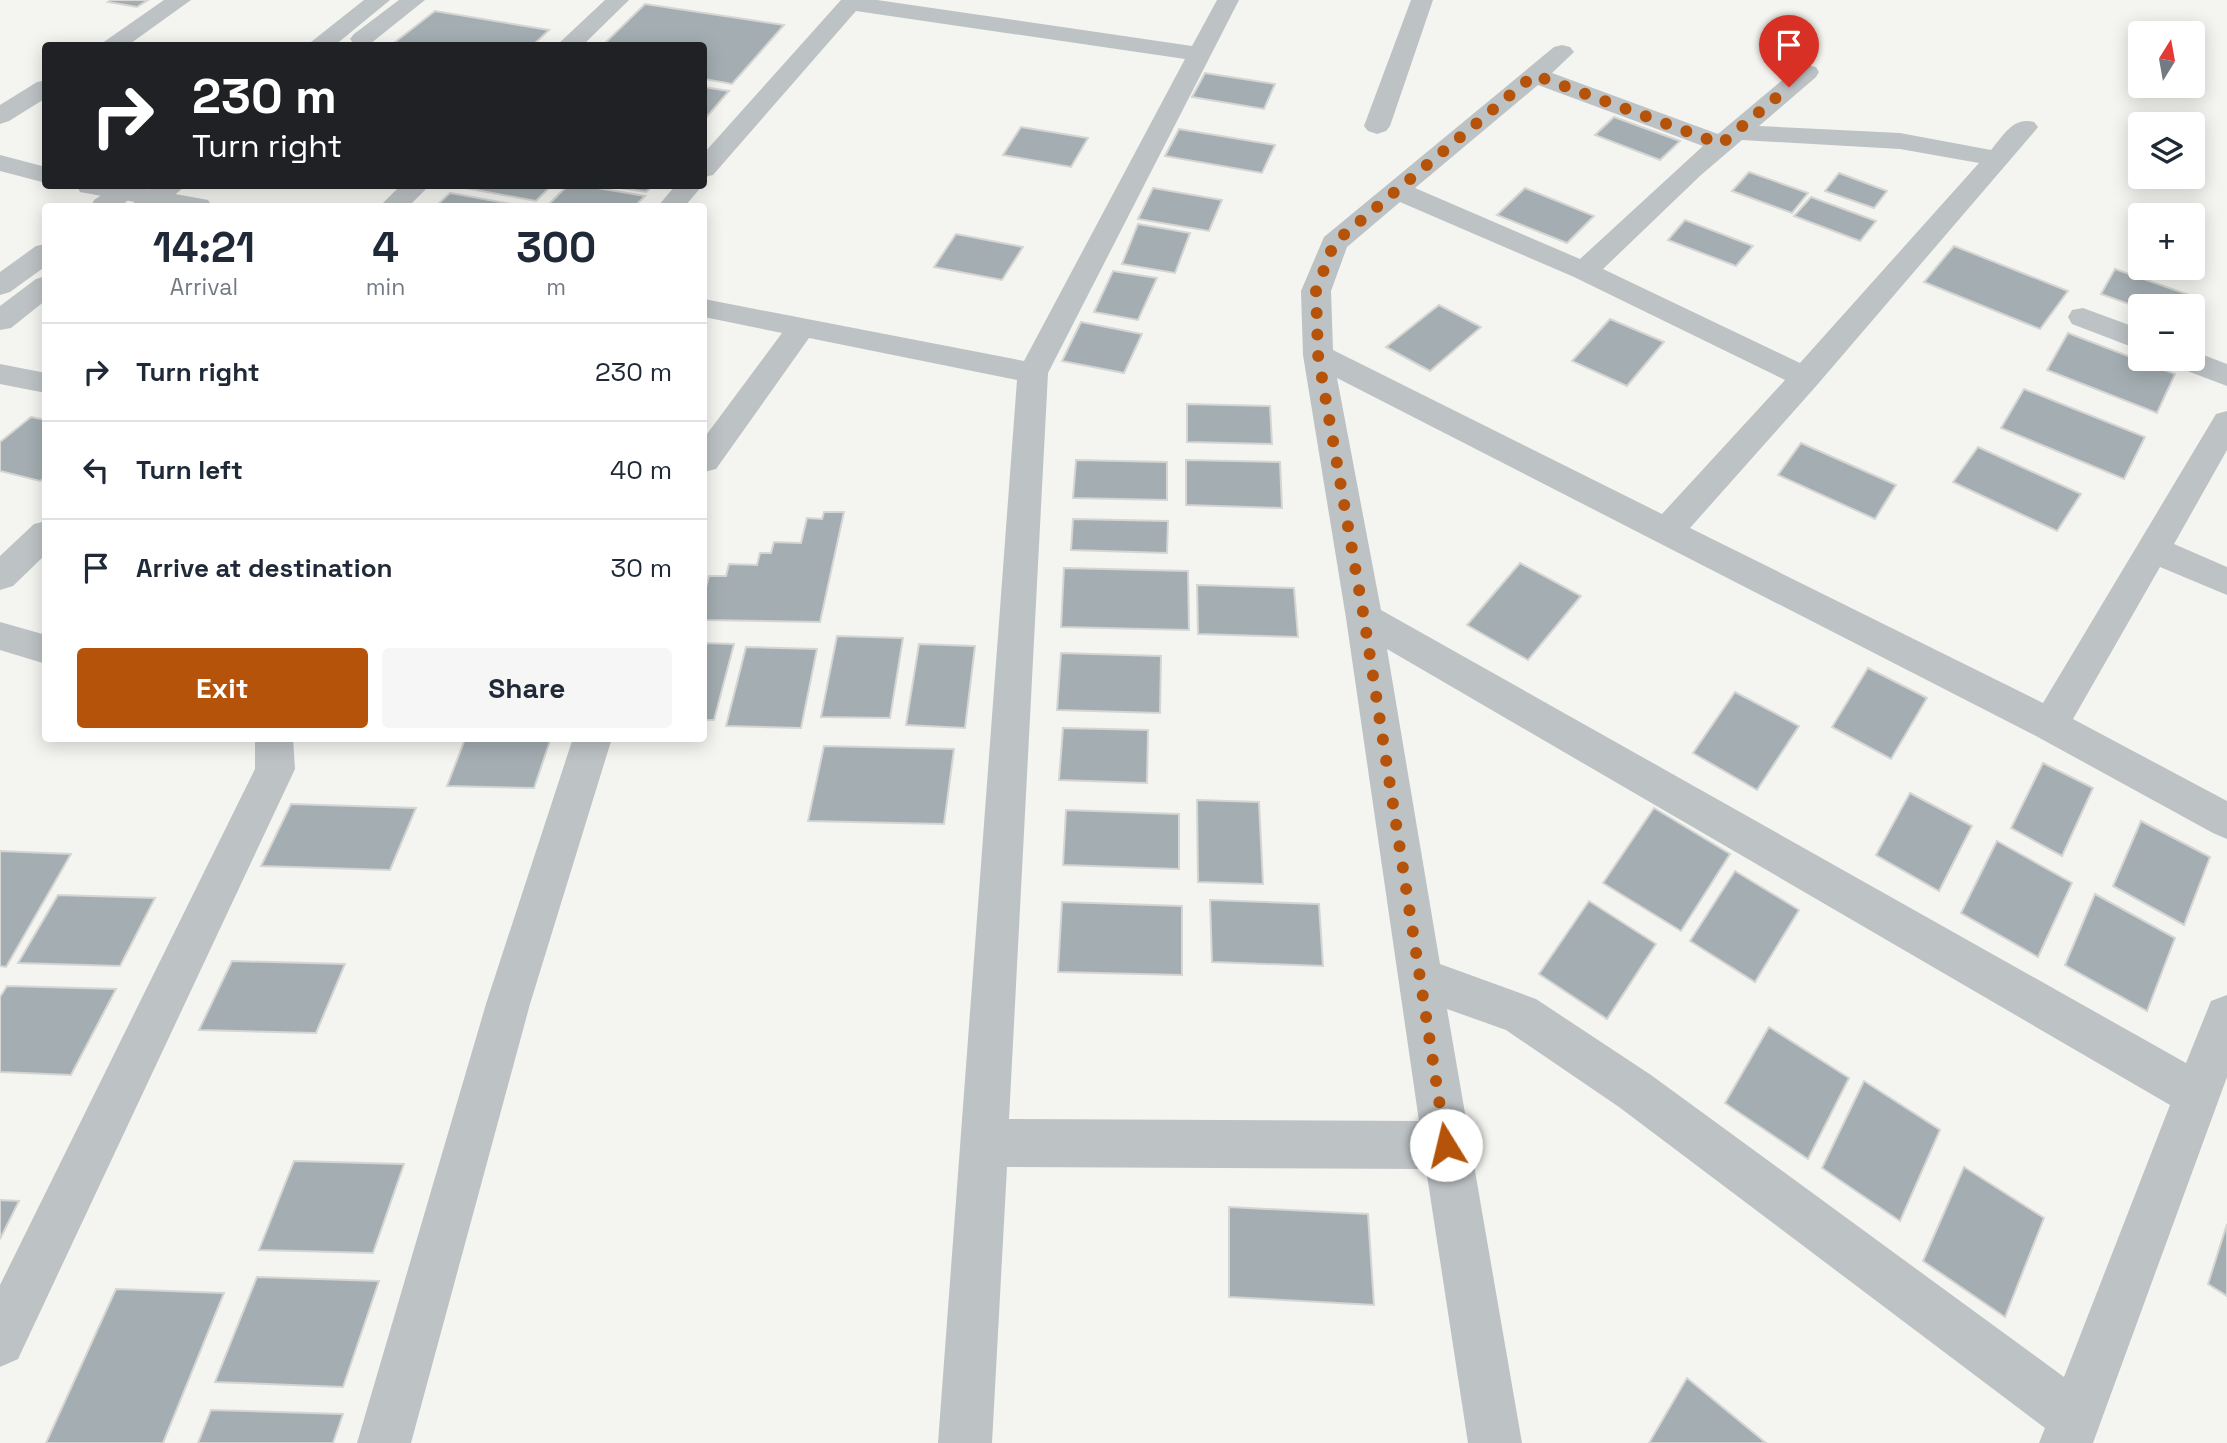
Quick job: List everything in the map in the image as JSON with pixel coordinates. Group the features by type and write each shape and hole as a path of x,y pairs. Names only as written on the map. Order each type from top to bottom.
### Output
{"street":[{"path":"116,42 180,0"},
{"path":"323,42 379,0"},
{"path":"359,42 414,0"},
{"path":"572,42 618,0"},
{"path":"965,1443 1033,373 1228,0"},
{"path":"1377,126 1423,0"},
{"path":"707,166 852,1 1199,54"},
{"path":"1495,1443 1364,618 1318,355 1316,291 1334,243 1548,63 1729,138 1900,141 1997,159"},
{"path":"1584,271 1692,169 1807,72"},
{"path":"0,116 42,90"},
{"path":"1667,531 2025,127"},
{"path":"0,163 42,174"},
{"path":"100,189 119,195 158,197 185,203"},
{"path":"396,203 413,189"},
{"path":"674,203 686,189"},
{"path":"1396,190 1584,271 1806,377"},
{"path":"0,286 42,255"},
{"path":"0,321 42,288"},
{"path":"707,309 1033,373"},
{"path":"2083,317 2128,335"},
{"path":"707,457 802,327"},
{"path":"1318,355 2050,726 2227,821"},
{"path":"2205,367 2227,376"},
{"path":"0,374 42,382"},
{"path":"2050,726 2227,422"},
{"path":"0,577 42,537"},
{"path":"2153,549 2227,582"},
{"path":"1364,618 2197,1095"},
{"path":"0,636 42,649"},
{"path":"0,1341 275,769 274,742"},
{"path":"384,1443 508,1004 592,742"},
{"path":"1420,978 1520,1014 1635,1091 2070,1431 2227,1016"},
{"path":"983,1143 1446,1145"}],"building":[{"path":"148,0 137,7 108,2"},
{"path":"645,4 784,25 732,84 707,80 707,42 606,42"},
{"path":"435,11 549,30 536,42 395,42"},
{"path":"1205,73 1275,84 1264,109 1192,97"},
{"path":"707,87 729,91 707,117"},
{"path":"1614,117 1680,141 1660,160 1595,135"},
{"path":"1021,127 1088,138 1071,167 1003,155"},
{"path":"1179,129 1275,145 1262,173 1165,156"},
{"path":"1749,172 1808,193 1792,213 1732,191"},
{"path":"1839,173 1887,191 1874,208 1825,191"},
{"path":"1153,188 1222,200 1209,231 1138,219"},
{"path":"1525,188 1594,216 1567,243 1497,215"},
{"path":"471,189 548,189 536,201"},
{"path":"564,189 604,189 645,196 638,203 550,203"},
{"path":"626,189 650,189 646,192"},
{"path":"450,193 506,203 439,203"},
{"path":"1811,197 1876,221 1860,241 1794,216"},
{"path":"1685,220 1753,246 1736,266 1668,240"},
{"path":"1138,224 1190,233 1175,273 1122,264"},
{"path":"956,234 1023,247 1002,280 934,267"},
{"path":"1954,246 2068,291 2040,329 1924,282"},
{"path":"2115,269 2128,274 2128,280 2146,280 2187,294 2128,294 2128,304 2101,294"},
{"path":"1113,271 1157,278 1138,320 1094,312"},
{"path":"1439,305 1481,327 1430,371 1386,347"},
{"path":"1610,319 1664,342 1627,386 1572,361"},
{"path":"1081,322 1142,334 1124,373 1062,361"},
{"path":"2068,333 2128,356 2128,371 2167,371 2175,374 2157,413 2047,370"},
{"path":"2024,389 2145,437 2124,479 2001,428"},
{"path":"1187,404 1270,406 1272,444 1187,442"},
{"path":"31,417 42,419 42,480 0,471 0,442"},
{"path":"1801,443 1896,485 1875,519 1778,475"},
{"path":"1978,447 2081,494 2057,531 1953,482"},
{"path":"1076,460 1167,462 1167,500 1073,498"},
{"path":"1186,460 1280,462 1282,508 1186,505"},
{"path":"824,512 844,512 820,622 707,620 709,576 726,576 729,564 757,565 760,553 771,553 774,542 801,543 807,518 822,519"},
{"path":"1073,519 1168,521 1167,553 1071,550"},
{"path":"1520,563 1581,596 1528,660 1467,625"},
{"path":"1064,568 1188,571 1189,630 1061,627"},
{"path":"1197,585 1294,588 1298,637 1198,634"},
{"path":"837,636 903,638 890,718 821,717"},
{"path":"707,643 734,644 714,720 707,720"},
{"path":"919,644 975,646 965,728 906,725"},
{"path":"746,647 817,649 801,728 726,726"},
{"path":"1061,653 1161,656 1160,713 1057,710"},
{"path":"1868,668 1927,698 1891,759 1832,727"},
{"path":"1735,692 1799,726 1757,790 1693,753"},
{"path":"1063,728 1148,730 1147,783 1059,780"},
{"path":"464,742 550,742 534,788 447,786"},
{"path":"824,746 954,749 944,824 808,821"},
{"path":"2043,763 2093,788 2062,856 2011,828"},
{"path":"1910,793 1972,826 1939,891 1876,855"},
{"path":"1197,800 1259,802 1263,884 1198,882"},
{"path":"291,804 416,808 390,870 261,866"},
{"path":"1654,808 1730,854 1681,931 1603,883"},
{"path":"1066,810 1179,814 1179,869 1063,865"},
{"path":"2141,821 2210,857 2184,925 2113,886"},
{"path":"1997,841 2072,883 2038,957 1961,913"},
{"path":"0,851 71,854 6,967 0,966"},
{"path":"1735,871 1799,910 1755,982 1690,941"},
{"path":"2095,894 2175,938 2147,1011 2065,965"},
{"path":"58,895 155,898 120,966 18,963"},
{"path":"1210,900 1319,904 1323,966 1212,962"},
{"path":"1589,901 1656,944 1607,1019 1539,974"},
{"path":"1062,902 1182,906 1182,975 1058,972"},
{"path":"232,961 345,964 316,1033 199,1030"},
{"path":"7,986 116,989 71,1075 0,1072 0,997"},
{"path":"1769,1027 1849,1078 1808,1159 1725,1103"},
{"path":"1864,1081 1940,1130 1900,1221 1822,1168"},
{"path":"294,1161 404,1164 373,1253 259,1250"},
{"path":"1964,1167 2044,1218 2005,1317 1923,1261"},
{"path":"0,1200 19,1201 0,1239"},
{"path":"1229,1207 1368,1214 1374,1305 1229,1297"},
{"path":"2227,1224 2227,1296 2208,1284"},
{"path":"257,1277 379,1281 343,1387 215,1382"},
{"path":"116,1289 224,1293 163,1443 46,1443"},
{"path":"1687,1378 1766,1443 1649,1443"},
{"path":"211,1410 343,1414 333,1443 198,1443"}],"route":[{"path":"1446,1145 1364,618 1318,355 1316,291 1334,243 1534,75 1721,144 1789,87"}]}
